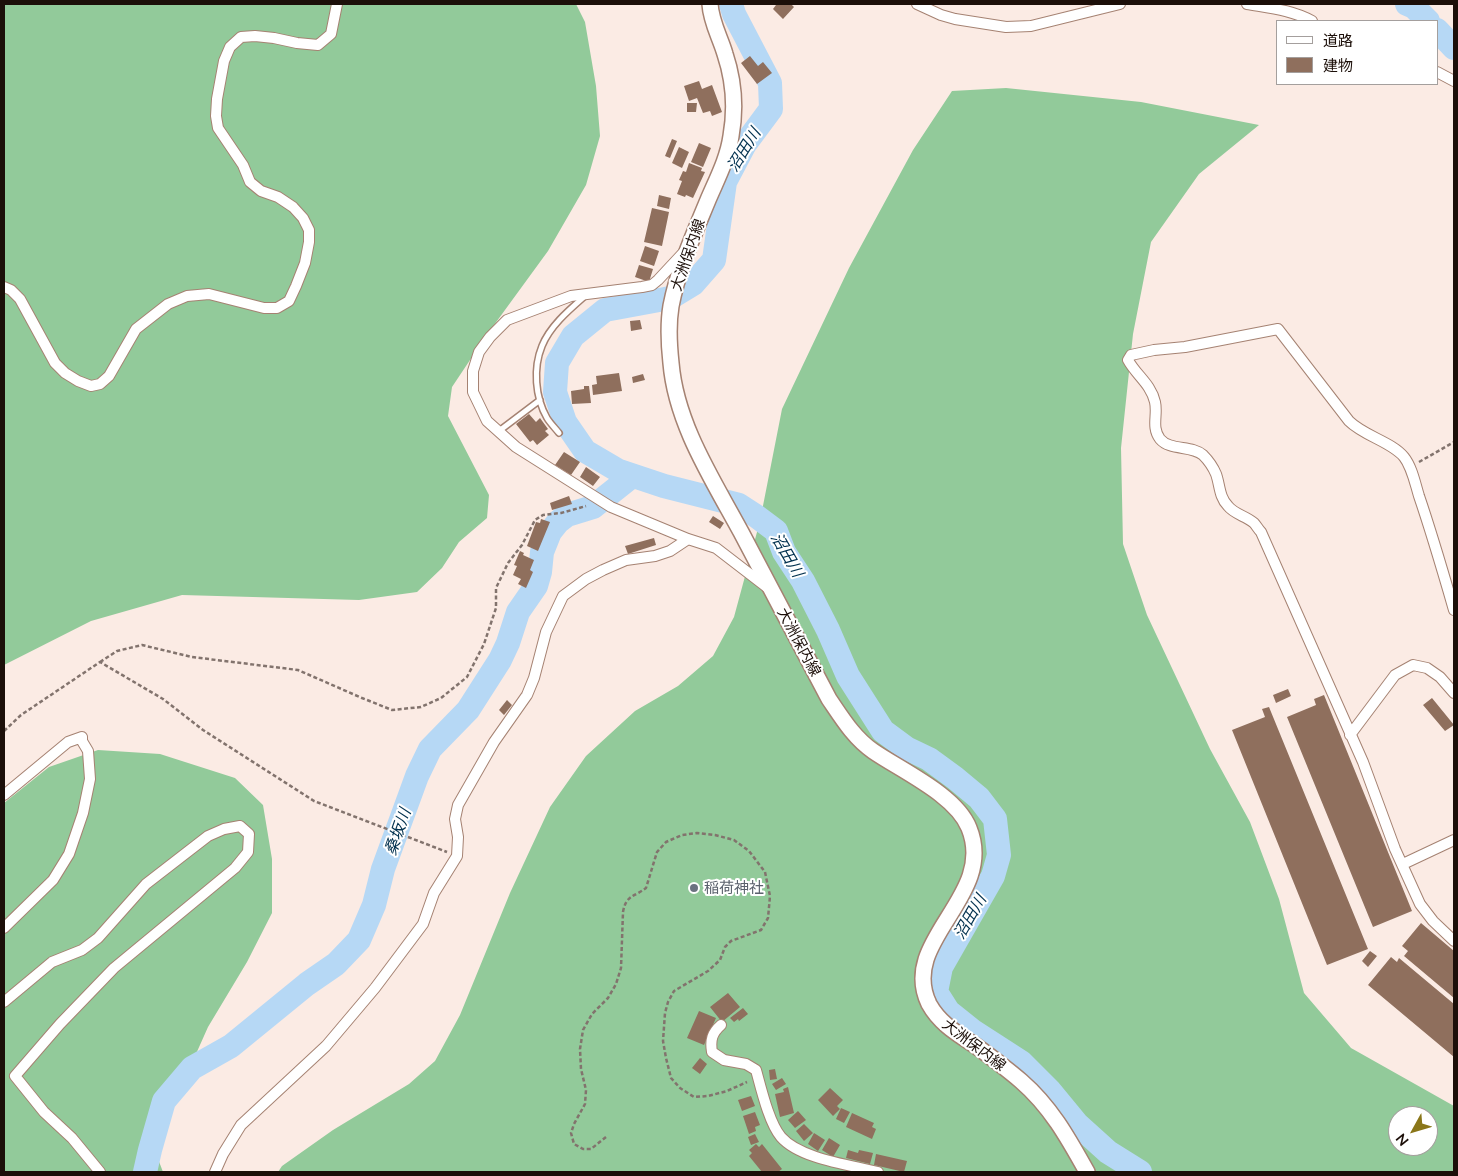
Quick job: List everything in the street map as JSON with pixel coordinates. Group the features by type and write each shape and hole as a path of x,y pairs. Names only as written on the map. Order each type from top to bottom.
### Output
{"main road":[{"name":"大洲保内線","path":"710,4 715,29 725,53 732,78 735,109 731,138 721,170 688,247 671,308 670,344 673,379 684,417 692,438 829,699 857,738 873,751 951,803 963,815 969,828 974,844 974,861 966,888 927,954 923,983 933,1012 945,1026 987,1055 1037,1095 1058,1122 1088,1172"}],"street":[{"path":"4,286 20,299 55,363 78,381 91,386 100,384 109,376 136,329 168,304 187,296 209,294 264,308 277,308 288,301 305,263 309,230 303,218 294,207 278,197 261,191 250,182 243,165 218,128 216,116 217,99 224,61 230,47 241,37 255,36 318,45 331,34 337,4"},
{"path":"917,4 955,19 1006,27 1031,26 1120,4"},
{"path":"1247,4 1280,9 1310,20"},
{"path":"1438,73 1454,81"},
{"path":"688,247 652,285 642,288 570,296 507,320 490,337 479,352 473,372 473,392 487,421 516,447 611,507 688,539 716,548 773,592"},
{"path":"1454,610 1432,533 1404,456 1396,449 1358,429 1349,421 1278,329 1185,347 1154,350 1132,355 1128,360 1133,370 1148,384 1153,393 1156,405 1154,419 1156,432 1162,441 1172,446 1201,453 1216,475 1218,487 1228,508 1254,523 1260,532 1362,762 1395,849 1420,904 1433,921 1454,941"},
{"path":"215,1172 223,1154 241,1124 326,1046 375,988 423,924 434,893 457,856 458,838 455,819 458,805 494,742 527,695 534,678 546,632 563,596 586,579 603,570 626,560 655,556 670,551 688,539"},
{"path":"1350,735 1395,675 1412,665 1427,668 1440,677 1454,693"},
{"path":"4,795 68,742 82,737 82,741 88,751 90,779 83,813 69,854 53,880 4,928"},
{"path":"4,1002 52,962 82,950 98,938 146,884 208,836 224,829 240,826 250,834 248,852 235,868 114,968 60,1024 15,1076 44,1112 72,1138 100,1172"},
{"path":"1402,864 1454,840"},
{"path":"721,1025 715,1031 710,1042 712,1052 724,1060 746,1064 756,1070 762,1095 782,1139 799,1150 818,1157 878,1172"}],"lane":[{"path":"559,433 547,417 540,400 536,379 542,346 553,328 587,294"},
{"path":"499,431 540,400"}],"path":[{"path":"1409,468 1454,442"},
{"path":"4,731 21,716 100,662 118,651 142,646 192,657 298,670 392,710 421,708 441,698 467,677 484,644 496,608 496,588 508,563 522,546 534,520 542,515 561,513 590,504 598,499"},
{"path":"100,662 163,699 203,730 314,801 457,856"},
{"path":"606,1137 591,1149 582,1150 574,1144 571,1133 585,1104 586,1090 581,1069 580,1049 584,1030 592,1014 608,998 616,984 621,968 624,903 632,895 646,888 657,852 666,842 682,834 715,835 734,840 750,851 765,872 770,896 768,918 761,930 731,941 724,947 720,960 708,971 674,992 668,1002 665,1013 664,1041 671,1078 680,1088 694,1097 708,1096 727,1091 758,1077"}],"green space":[{"path":"4,4 576,4 585,22 596,86 600,136 586,185 548,251 486,336 452,387 448,416 489,495 487,518 459,542 442,568 417,592 359,600 182,595 91,621 4,665"},
{"path":"1006,88 1141,102 1259,125 1199,174 1151,242 1133,334 1121,448 1123,544 1147,615 1210,749 1250,822 1279,899 1304,993 1351,1048 1454,1106 1454,1172 278,1172 282,1166 333,1130 409,1084 435,1061 460,1015 510,893 550,807 586,756 635,711 678,686 713,656 734,617 760,521 782,409 849,268 913,150 952,91"},
{"path":"98,750 160,754 235,778 263,805 272,859 272,913 247,962 208,1027 171,1110 155,1151 163,1172 4,1172 4,803 49,767"}],"building":[{"path":"774,4 791,4 794,7 783,19 773,9 776,5"},
{"path":"750,56 758,66 763,62 772,73 757,84 741,63"},
{"path":"699,81 702,89 712,85 722,112 712,116 710,111 703,113 697,98 689,101 684,86"},
{"path":"687,103 697,103 696,112 687,112"},
{"path":"672,139 677,141 670,158 665,156"},
{"path":"699,143 711,148 703,167 691,162"},
{"path":"679,147 689,152 682,168 672,163"},
{"path":"689,163 702,168 701,171 705,172 693,198 677,194 682,181 679,180 683,171 686,172"},
{"path":"659,195 671,198 669,209 657,206"},
{"path":"652,208 669,212 662,246 644,242"},
{"path":"645,246 659,251 654,266 640,261"},
{"path":"639,265 653,269 649,282 635,277"},
{"path":"640,320 642,329 631,331 630,321"},
{"path":"619,373 622,391 593,395 592,385 597,384 596,376"},
{"path":"643,374 645,380 633,383 632,377"},
{"path":"584,386 589,386 591,403 572,404 571,391 584,389"},
{"path":"529,414 536,422 540,418 548,429 545,431 549,435 537,445 533,440 530,442 516,424"},
{"path":"564,452 580,462 571,475 555,465"},
{"path":"586,467 600,477 593,486 580,477"},
{"path":"569,496 572,504 552,510 550,503"},
{"path":"713,516 724,523 720,529 709,522"},
{"path":"541,519 550,522 538,551 527,546 536,522 540,523"},
{"path":"654,538 656,545 628,554 625,546"},
{"path":"520,551 524,553 523,555 534,560 530,570 533,572 526,588 518,584 521,579 513,575 517,566 514,565"},
{"path":"1288,689 1291,696 1276,703 1273,695"},
{"path":"1324,695 1412,911 1373,927 1287,717 1316,705 1314,699"},
{"path":"1432,698 1454,725 1445,731 1423,705"},
{"path":"507,700 512,705 504,715 499,710"},
{"path":"1269,707 1368,949 1327,965 1232,730 1265,717 1262,709"},
{"path":"1421,923 1454,951 1454,998 1404,956 1408,951 1402,946"},
{"path":"1370,951 1377,956 1368,967 1362,961"},
{"path":"1391,957 1397,962 1399,958 1454,1004 1454,1057 1368,985"},
{"path":"728,993 740,1007 722,1022 710,1007"},
{"path":"743,1008 748,1014 739,1021 738,1019 734,1022 730,1018"},
{"path":"699,1011 716,1018 704,1045 687,1038"},
{"path":"700,1058 707,1064 700,1074 692,1068"},
{"path":"775,1069 777,1079 770,1080 769,1070"},
{"path":"782,1078 786,1084 776,1090 772,1084"},
{"path":"788,1087 794,1113 780,1117 775,1094 784,1092 783,1089"},
{"path":"830,1088 843,1100 837,1106 840,1109 833,1116 818,1100"},
{"path":"751,1096 755,1106 742,1111 738,1100"},
{"path":"841,1108 850,1112 844,1123 836,1119"},
{"path":"798,1111 806,1120 795,1128 788,1120"},
{"path":"755,1112 760,1125 755,1127 756,1131 749,1134 743,1116"},
{"path":"852,1113 874,1123 872,1127 876,1129 872,1139 846,1127"},
{"path":"804,1124 813,1133 804,1141 796,1131"},
{"path":"814,1133 825,1140 818,1151 808,1144"},
{"path":"755,1134 759,1142 751,1145 748,1137"},
{"path":"829,1138 840,1145 833,1157 822,1150"},
{"path":"756,1144 759,1147 762,1144 782,1169 778,1172 762,1172 749,1156 752,1153 749,1150"},
{"path":"848,1150 858,1153 859,1150 873,1153 870,1164 846,1158"},
{"path":"876,1154 907,1161 904,1172 874,1165"}],"waterway":[{"name":"沼田川","path":"731,4 734,14 770,83 771,109 745,144 725,182 714,260 693,284 670,298 605,310 573,336 557,363 555,392 565,422 585,451 619,471 664,486 739,505 776,531 784,552 803,581 828,630 848,676 883,731 906,748 929,759 955,778 979,798 995,819 999,855 993,876 941,967 936,992 948,1011 973,1031 1021,1062 1049,1090 1077,1124 1108,1152 1140,1172"},
{"path":"1407,4 1414,7 1427,20"},
{"path":"1438,31 1454,48"},
{"name":"桑坂川","path":"145,1172 164,1101 192,1068 231,1046 307,984 336,964 359,940 374,905 383,869 417,776 430,749 468,710 500,660 508,643 518,612 536,586 540,572 542,552 550,532 567,515 593,507 632,476"}],"place":[{"name":"稲荷神社","path":"694,888"}]}
